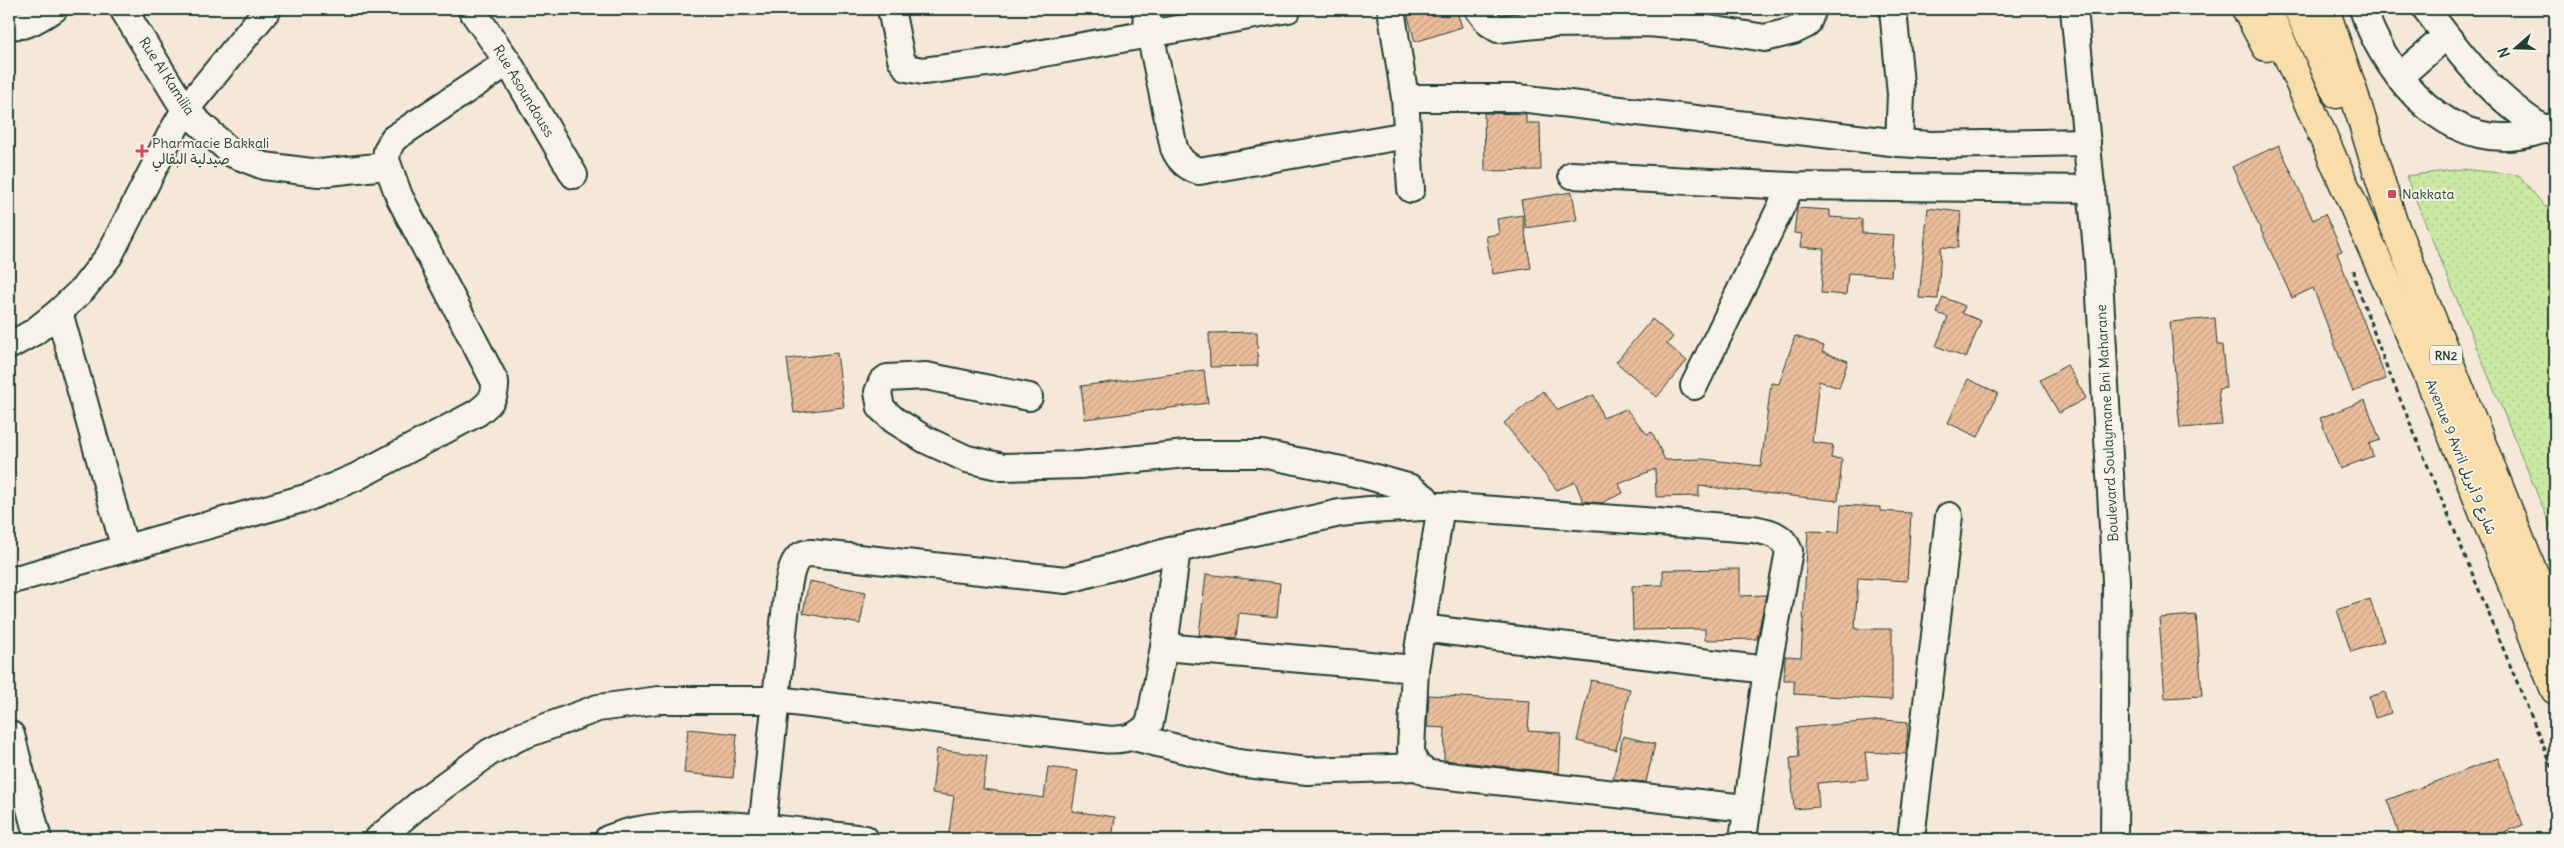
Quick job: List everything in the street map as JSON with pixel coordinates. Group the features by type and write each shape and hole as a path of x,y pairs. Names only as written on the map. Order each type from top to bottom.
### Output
{"highway":[{"name":"RN2","path":"2246,9 2362,227"},
{"path":"2267,9 2362,227"},
{"path":"2298,9 2384,196"},
{"name":"RN2","path":"2324,9 2353,91 2384,196"},
{"name":"Avenue 9 Avril شارع 9 أبريل","path":"2384,196 2555,627"},
{"name":"Avenue 9 Avril شارع 9 أبريل","path":"2362,227 2427,373 2555,690"}],"street":[{"path":"9,22 18,26 24,26 54,9"},
{"name":"Rue Al Kamilia","path":"123,9 185,110 233,154 264,166 319,173 387,166"},
{"path":"9,346 34,332 84,290 109,256 185,110 268,9"},
{"name":"Rue Asoundouss","path":"471,9 508,62 574,175"},
{"path":"892,9 902,60 907,68 914,71 994,62 1288,9"},
{"path":"1145,9 1174,148 1179,158 1193,169 1199,171 1407,135"},
{"path":"1391,9 1405,98 1411,188"},
{"path":"1478,9 1489,23 1498,29 1545,24 1648,23 1702,28 1765,38 1792,31 1807,24 1813,9"},
{"path":"1893,9 1901,94 1899,143"},
{"name":"Boulevard Soulaymane Bni Maharane","path":"2074,9 2098,260 2116,581 2114,839"},
{"path":"2364,9 2377,43 2399,76 2425,104 2456,124 2472,131 2505,137 2550,128"},
{"path":"2426,9 2476,74 2493,92 2511,107 2550,128"},
{"path":"2399,76 2446,36"},
{"path":"9,581 309,497 365,473 477,413 491,401 495,392 495,382 412,224 387,166 386,154 393,139 508,62"},
{"path":"1405,98 1518,98 1899,143 1931,145 2087,142"},
{"path":"1572,174 1791,186 2092,189"},
{"path":"1694,386 1791,186"},
{"path":"59,312 126,549"},
{"path":"1029,397 926,376 887,378 882,382 878,392 881,408 894,420 926,440 967,459 1003,467 1080,465 1186,454 1262,454 1361,474 1411,488 1433,506"},
{"path":"1433,506 1415,670 1411,749 1412,758 1418,767 1430,774 1746,808"},
{"path":"761,833 788,586 794,562 801,555 811,553 930,564 1066,580 1177,549 1340,513 1433,506 1753,529 1780,536 1789,551 1767,670 1742,839"},
{"path":"1911,839 1949,516"},
{"path":"378,839 424,801 490,752 519,737 598,708 659,700 777,700 1102,739 1115,740 1133,736 1145,729 1150,722 1164,647 1177,549"},
{"path":"1421,628 1767,670"},
{"path":"1164,647 1415,670"},
{"path":"9,736 11,735 38,839"},
{"path":"1133,736 1238,763 1307,771 1418,767"},
{"path":"608,839 632,832 678,826 865,839"}],"path":[{"path":"2355,268 2356,284 2384,360 2555,774"}],"green space":[{"path":"2462,169 2519,175 2545,207 2555,205 2555,537 2406,176"}],"building":[{"path":"1406,9 1456,9 1462,27 1415,42"},
{"path":"1484,113 1526,114 1526,123 1540,123 1541,170 1485,171"},
{"path":"2279,145 2313,220 2325,214 2342,251 2337,253 2386,379 2353,392 2313,288 2292,298 2232,167"},
{"path":"1572,192 1577,220 1526,228 1521,200"},
{"path":"1797,208 1830,210 1830,217 1862,219 1862,233 1894,235 1891,276 1848,273 1846,295 1821,293 1824,249 1800,247 1802,234 1794,233"},
{"path":"1928,208 1961,212 1958,248 1941,247 1938,299 1919,298"},
{"path":"1522,215 1531,268 1493,274 1486,236 1499,234 1497,219"},
{"path":"1943,297 1965,306 1962,313 1981,321 1966,358 1936,346 1948,317 1937,313"},
{"path":"2215,318 2217,345 2222,345 2226,388 2218,389 2222,425 2180,428 2170,322"},
{"path":"1652,319 1673,337 1667,344 1687,361 1657,397 1616,362"},
{"path":"1257,332 1258,366 1210,367 1209,333"},
{"path":"1795,336 1824,346 1822,352 1848,361 1839,388 1819,381 1812,442 1833,445 1831,458 1842,459 1838,501 1699,486 1699,496 1656,497 1655,469 1619,484 1623,493 1601,503 1583,501 1575,482 1557,490 1504,423 1543,391 1558,410 1594,395 1603,418 1626,409 1647,434 1652,432 1665,460 1703,459 1761,466 1771,383 1779,384"},
{"path":"837,353 844,407 794,413 787,359"},
{"path":"2067,365 2086,398 2059,413 2040,380"},
{"path":"1204,370 1208,403 1085,419 1081,386"},
{"path":"1968,379 1998,393 1978,437 1948,423"},
{"path":"2365,400 2380,440 2369,444 2373,456 2340,469 2320,418"},
{"path":"1841,505 1880,507 1880,511 1911,513 1907,581 1858,578 1855,629 1892,629 1892,700 1794,694 1794,680 1784,680 1785,656 1801,657 1808,531 1839,532"},
{"path":"1740,569 1740,596 1766,595 1757,639 1705,640 1705,629 1633,630 1632,586 1663,585 1663,570"},
{"path":"1206,574 1280,583 1277,617 1239,613 1236,638 1199,635"},
{"path":"809,581 866,592 860,624 803,613"},
{"path":"2370,599 2384,641 2351,652 2337,610"},
{"path":"2196,615 2202,696 2165,698 2159,618"},
{"path":"1591,680 1630,689 1616,750 1577,741"},
{"path":"2385,692 2391,713 2375,718 2369,697"},
{"path":"1429,695 1530,701 1528,731 1561,733 1559,773 1444,760 1445,728 1427,727"},
{"path":"1884,720 1908,722 1906,754 1865,752 1868,779 1817,783 1819,807 1794,809 1790,758 1799,757 1796,728"},
{"path":"688,729 737,734 733,778 684,773"},
{"path":"1623,736 1655,744 1646,782 1613,779"},
{"path":"937,749 987,756 983,789 1044,798 1048,767 1078,771 1072,811 1115,817 1112,839 948,839 954,796 932,793"},
{"path":"2498,758 2523,825 2485,839 2401,839 2387,800"}],"place":[{"name":"Pharmacie Bakkali صيدلية البقالي","path":"142,151"},
{"name":"Nakkata","path":"2392,194"}]}
